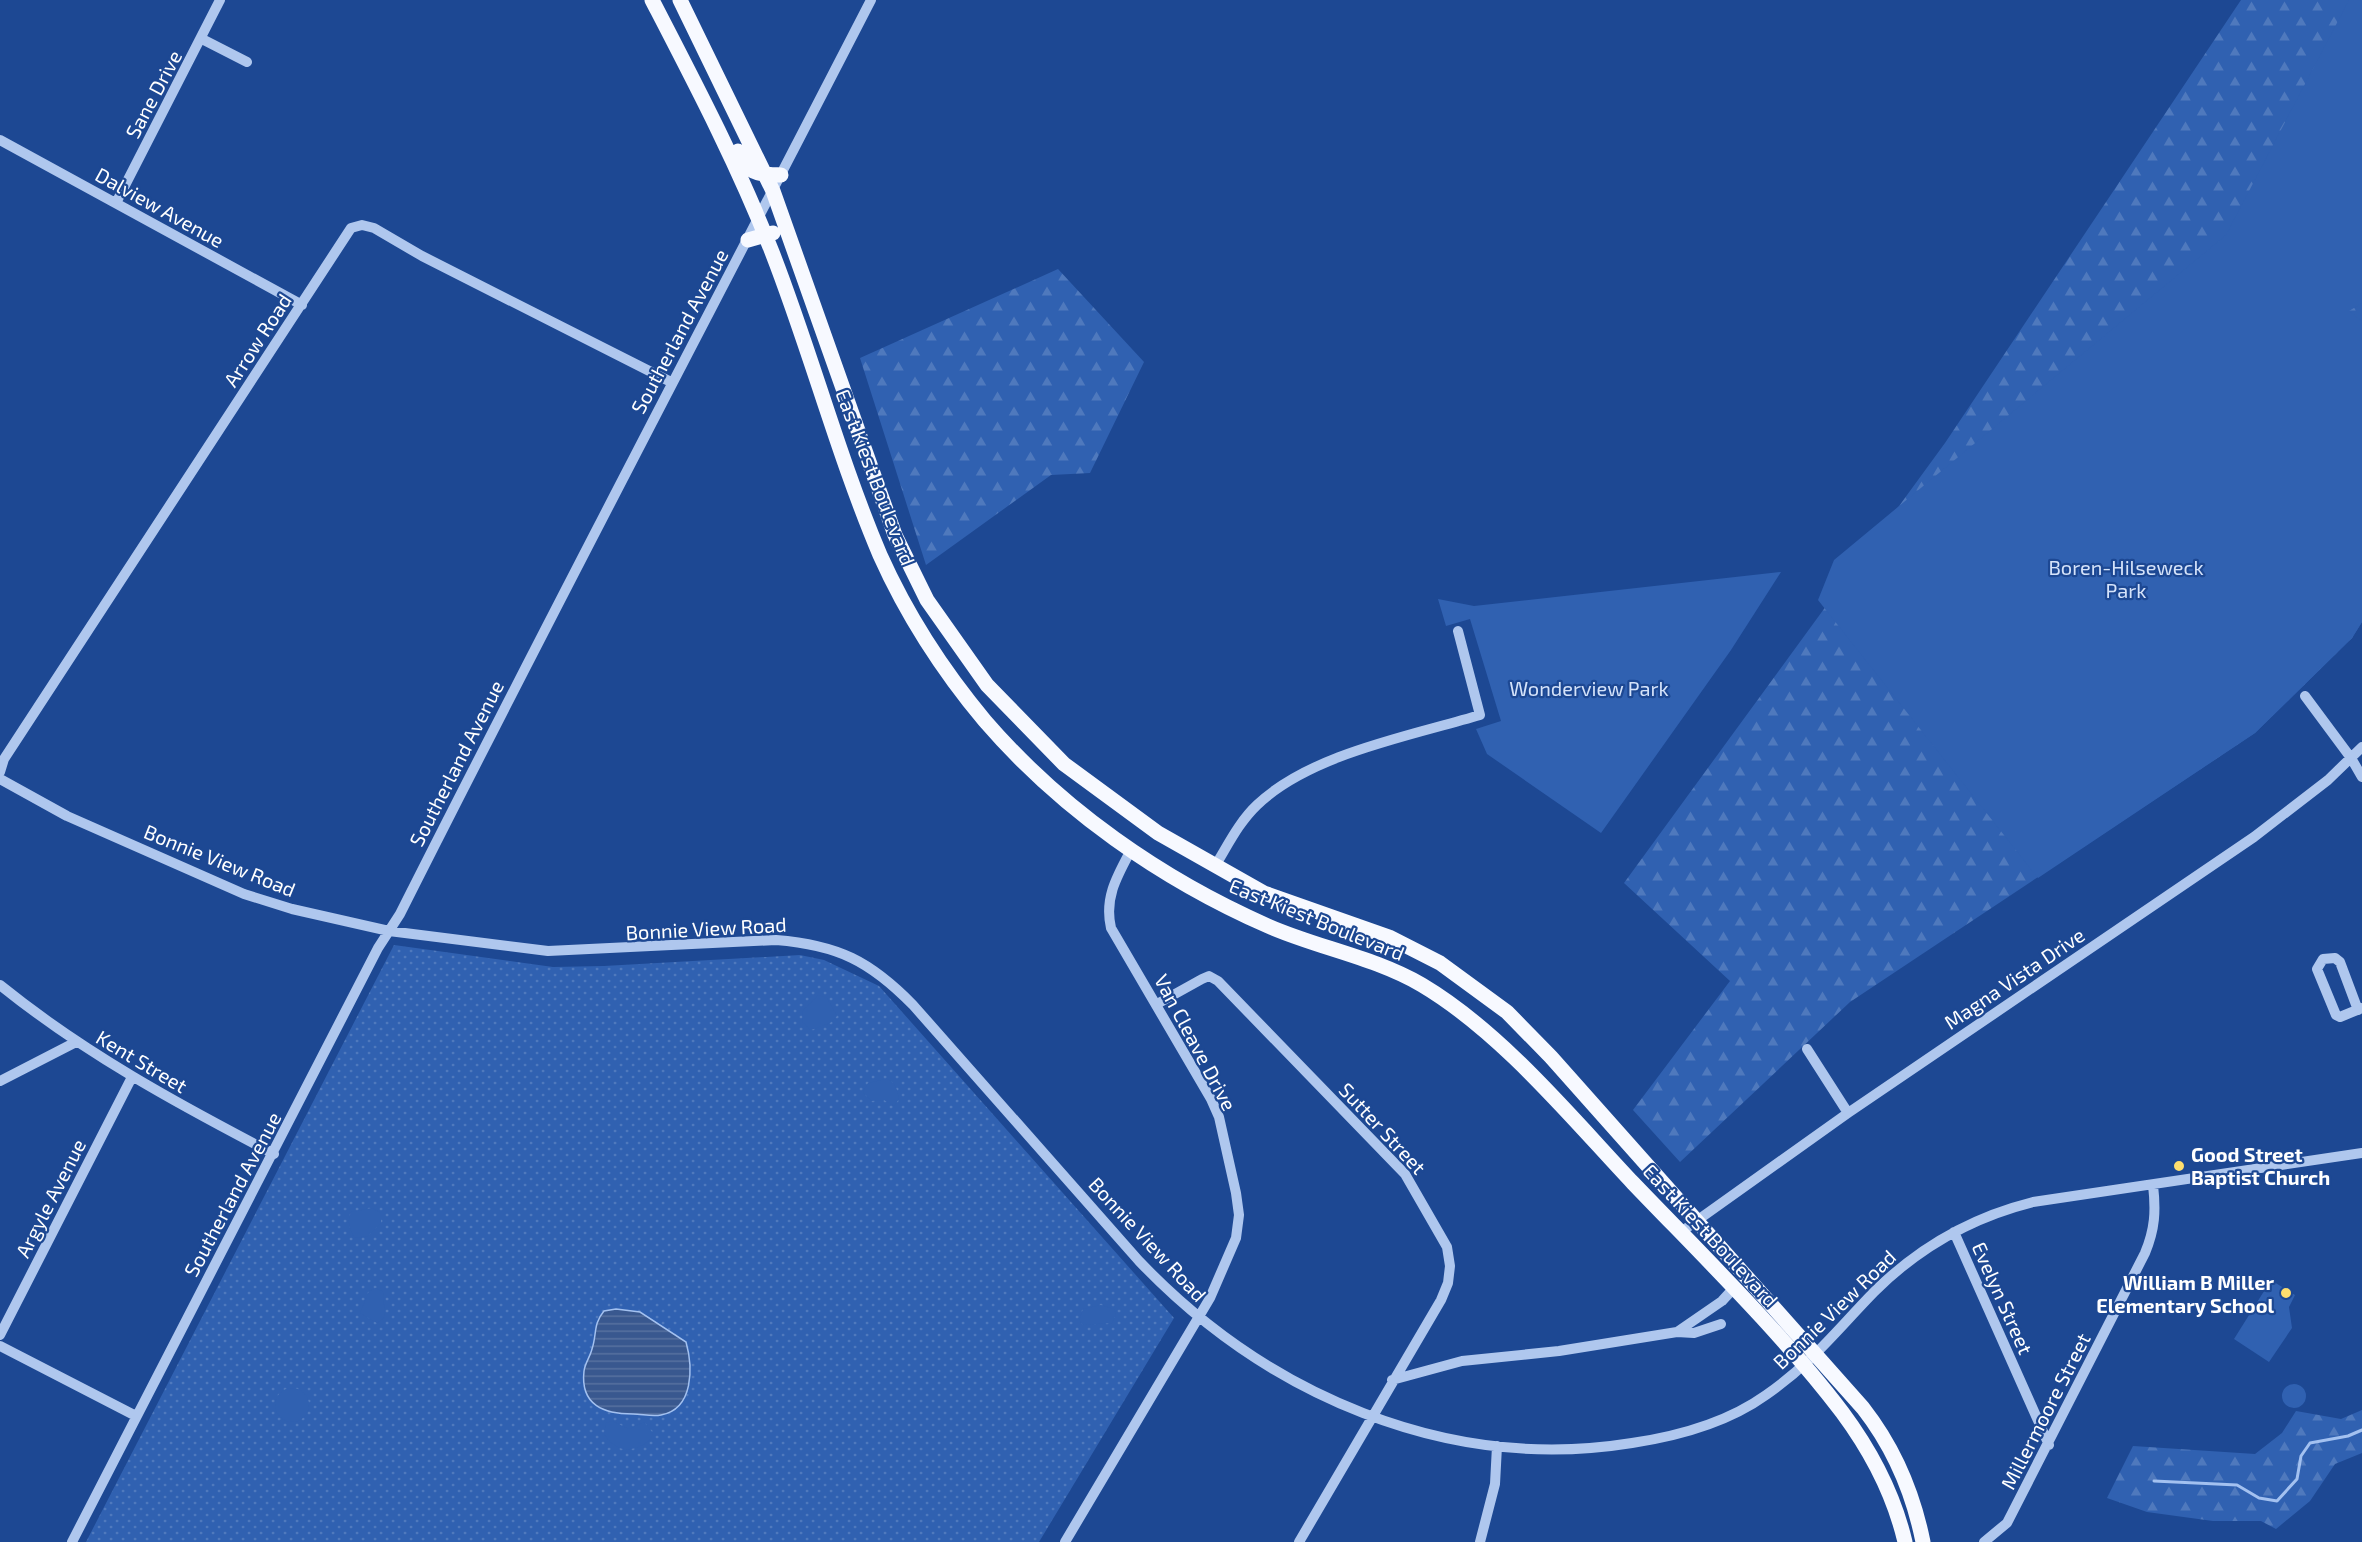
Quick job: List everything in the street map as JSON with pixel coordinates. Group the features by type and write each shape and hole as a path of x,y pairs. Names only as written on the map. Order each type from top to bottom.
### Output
{"main road":[{"name":"East Kiest Boulevard","path":"652,0 713,118 765,235 873,535 910,610 951,678 1014,753 1060,795 1131,850 1199,893 1271,927 1382,966 1421,985 1493,1038 1681,1232 1842,1412 1892,1499 1905,1542"},
{"name":"East Kiest Boulevard","path":"680,0 773,175 773,191 875,486 895,535 927,600 987,685 1064,764 1158,833 1264,892 1389,937 1440,963 1467,980 1508,1012 1551,1057 1854,1397 1885,1439 1904,1475 1917,1510 1923,1542"},
{"path":"713,118 728,129 745,167 754,173 773,175"},
{"path":"748,240 770,232 778,234 794,274 809,293"},
{"path":"910,610 927,600"}],"street":[{"name":"Sane Drive","path":"116,203 220,0"},
{"path":"773,175 871,0"},
{"path":"202,39 247,62"},
{"name":"Dalview Avenue","path":"0,140 302,305"},
{"name":"Southerland Avenue","path":"72,1542 671,382 773,191"},
{"name":"Arrow Road","path":"0,772 4,759 351,228 362,225 374,228 443,267 671,382"},
{"path":"1215,866 1238,827 1257,805 1310,768 1480,715 1458,631"},
{"path":"2305,696 2351,758 2362,777"},
{"name":"Magna Vista Drive","path":"1681,1232 1848,1113 2254,837 2304,800 2362,747"},
{"name":"Bonnie View Road","path":"0,779 67,816 244,894 292,909 389,931 548,951 776,940 812,944 857,960 885,977 913,1005 1139,1261 1198,1318 1260,1361 1299,1383 1373,1418 1458,1440 1497,1446 1554,1449 1602,1448 1680,1434 1702,1427 1763,1398 1817,1355 1886,1280 1906,1263 1954,1232 1989,1215 2033,1202 2362,1153"},
{"name":"Van Cleave Drive","path":"1065,1542 1198,1318 1236,1238 1239,1215 1219,1117 1157,1004 1111,928 1108,915 1113,884 1131,850"},
{"path":"2335,958 2340,962 2360,1009 2340,1017 2336,1015 2317,969 2323,959 2335,958"},
{"name":"Sutter Street","path":"1157,1004 1209,976 1218,981 1405,1174 1448,1247 1450,1266 1448,1282 1440,1300 1299,1542"},
{"name":"Kent Street","path":"0,985 76,1042 132,1077 274,1154"},
{"path":"0,1081 76,1042"},
{"path":"1807,1049 1848,1113"},
{"name":"Argyle Avenue","path":"0,1335 132,1077"},
{"name":"Millermoore Street","path":"1984,1542 2007,1523 2049,1445 2149,1244 2156,1214 2153,1185"},
{"name":"Evelyn Street","path":"1954,1232 2049,1445"},
{"path":"1677,1332 1715,1306 1733,1289"},
{"path":"1392,1380 1462,1361 1559,1351 1677,1332 1694,1333 1721,1324"},
{"path":"0,1346 136,1416"},
{"path":"1480,1542 1493,1494 1497,1446"}],"green space":[{"path":"2241,0 2362,0 2362,622 2352,638 2255,733 1850,1002 1680,1162 1633,1110 1730,981 1624,883 1945,443"},
{"name":"Boren-Hilseweck Park","path":"2349,0 2362,0 2362,303 2349,311 2362,321 2362,622 2352,638 2255,733 2038,878 1818,600 1834,560 2226,235"},
{"path":"1058,269 1144,362 1090,473 1051,475 926,565 860,358"},
{"name":"Wonderview Park","path":"1781,572 1731,650 1601,833 1487,754 1476,729 1501,721 1470,619 1446,626 1438,599 1474,606"},
{"path":"394,945 553,967 800,955 824,960 879,986 1174,1318 1039,1542 86,1542"},
{"path":"818,995 827,998 837,1016 830,1023 811,1030 803,1023 802,1012"},
{"path":"886,1079 892,1082 897,1089 899,1099 894,1106 884,1100 871,1101 863,1092 868,1083"},
{"path":"372,1208 381,1213 381,1223 368,1236 355,1238 349,1226 351,1212"},
{"path":"2271,1280 2295,1295 2289,1307 2292,1328 2269,1362 2234,1339"},
{"path":"376,1288 383,1292 385,1317 377,1323 360,1313 369,1291"},
{"path":"1101,1305 1114,1309 1116,1314 1112,1323 1083,1325 1079,1320 1083,1309"},
{"path":"2294,1384 2299,1385 2305,1391 2305,1401 2299,1407 2294,1408 2289,1407 2283,1401 2282,1396 2283,1391 2289,1385"},
{"path":"292,1388 304,1393 309,1405 304,1417 292,1422 280,1417 275,1405 280,1393"},
{"path":"2362,1410 2362,1453 2335,1464 2310,1501 2276,1529 2261,1521 2213,1521 2147,1512 2107,1498 2133,1446 2255,1454 2282,1433 2296,1411 2341,1419"},
{"path":"612,1421 629,1429 644,1422 653,1433 651,1439 632,1449 620,1448 609,1441 604,1434 606,1423"}],"shaded area":[{"path":"616,1309 640,1312 686,1342 690,1363 688,1386 680,1405 672,1411 654,1416 623,1414 604,1410 590,1400 584,1383 585,1365 592,1349 598,1320 604,1311"}],"waterway":[{"path":"2154,1481 2237,1485 2259,1498 2277,1501 2297,1479 2301,1456 2310,1443 2348,1436 2362,1430"}],"place":[{"name":"Good Street Baptist Church","path":"2179,1166"},
{"name":"William B Miller Elementary School","path":"2286,1293"}]}
